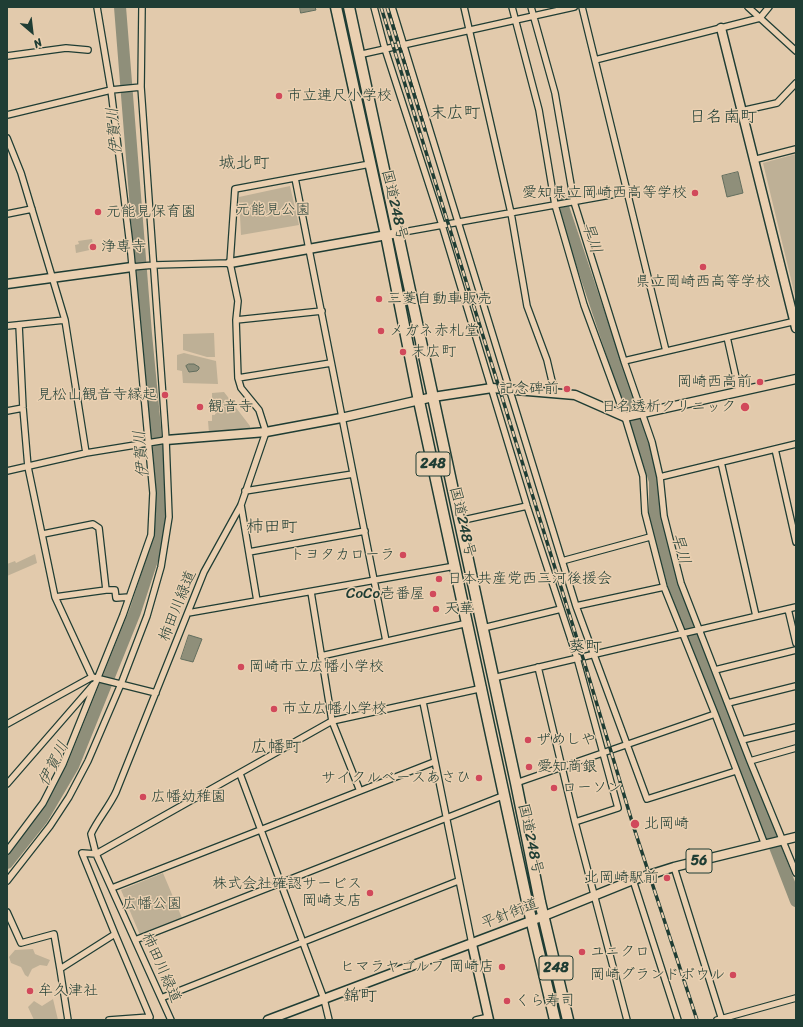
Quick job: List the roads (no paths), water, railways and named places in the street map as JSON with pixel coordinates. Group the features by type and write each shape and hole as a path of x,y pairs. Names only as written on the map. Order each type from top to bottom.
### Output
{"highway":[{"name":"国道248号","path":"336,7 386,235 419,401 555,1020"},
{"name":"国道248号","path":"349,7 358,55 398,233 544,916 568,1020"}],"street":[{"path":"7,851 43,803 63,764 95,679 130,597 151,535 153,493 132,267 111,90 97,7"},
{"path":"7,881 50,826 69,797 88,761 122,684 147,616 161,567 169,517 166,440 152,265 142,87 142,7"},
{"path":"374,7 385,49 442,225 527,506 577,658 618,808 575,822"},
{"path":"392,7 576,606 592,655 646,799 736,771"},
{"path":"464,7 511,213 527,306 547,360 555,394"},
{"path":"512,7 539,110 555,205 584,305 625,417 643,476 645,513 664,587 765,845"},
{"path":"531,7 555,93 574,202 624,361 652,442 660,477 666,524 682,583 750,761 796,873"},
{"path":"358,55 574,7"},
{"path":"582,7 666,351"},
{"path":"748,7 796,51"},
{"path":"595,60 760,18 769,7"},
{"path":"624,361 795,323 721,28"},
{"path":"7,56 66,48 88,50"},
{"path":"741,110 777,103 796,83"},
{"path":"7,114 111,90 142,87"},
{"path":"7,138 21,173 51,279 65,320 86,453"},
{"path":"753,160 796,148"},
{"path":"266,432 259,410 241,388 238,378 236,320 238,301 230,263 235,189 370,164"},
{"path":"295,178 386,641"},
{"path":"7,284 152,265 230,263 627,192"},
{"path":"7,214 32,209"},
{"path":"236,320 322,311"},
{"path":"7,326 65,320"},
{"path":"18,326 28,467 55,597 95,679"},
{"path":"727,337 739,392"},
{"path":"238,378 331,363"},
{"path":"7,471 86,453 148,442 266,432 341,418 433,397 492,388 575,395 625,417 796,379"},
{"path":"7,411 23,408"},
{"name":"柿田川緑道","path":"171,1020 96,854 91,834 95,825 109,807 116,792 204,572 241,505 266,432"},
{"path":"660,477 796,444"},
{"path":"775,449 796,542"},
{"path":"721,462 756,616"},
{"path":"245,491 353,474"},
{"path":"241,505 257,601"},
{"path":"459,521 527,506"},
{"path":"43,534 94,524 99,528 106,590"},
{"path":"249,552 365,531"},
{"path":"562,561 650,537"},
{"path":"188,613 456,566"},
{"path":"576,606 664,587"},
{"path":"55,597 115,590 116,598 130,597"},
{"path":"311,592 332,722 360,791"},
{"path":"493,678 796,607"},
{"path":"483,628 561,609"},
{"path":"788,609 796,643"},
{"path":"321,656 468,623"},
{"path":"715,670 796,650"},
{"path":"538,667 575,822 627,1020"},
{"path":"7,784 95,679"},
{"path":"7,724 95,679 156,693"},
{"path":"728,703 796,686"},
{"path":"109,1020 150,1017 82,853 96,854 332,722 482,688"},
{"path":"422,702 458,882 489,1018 476,1020"},
{"path":"516,783 715,714"},
{"path":"742,740 796,727"},
{"path":"750,761 796,748"},
{"path":"112,888 434,762"},
{"path":"240,774 324,999 329,1020"},
{"path":"135,940 505,794"},
{"name":"56","path":"765,845 796,837"},
{"name":"平針街道","path":"268,1020 472,944 634,880 674,867 765,845"},
{"path":"674,867 720,1020 796,998"},
{"path":"634,880 678,1020"},
{"path":"161,998 458,882"},
{"path":"7,912 21,943 54,934 68,1020"},
{"path":"60,969 115,934"}],"waterway":[{"name":"伊賀川","path":"7,863 42,819 73,766 135,612 155,551 161,521 161,490 146,334 120,7"},
{"name":"早川","path":"560,198 655,481 655,519 674,586 796,901"}],"railway":[{"path":"381,7 587,671 633,825 697,1020"},
{"path":"387,7 425,130"}],"place":[{"name":"市立連尺小学校","path":"279,96"},
{"name":"愛知県立岡崎西高等学校","path":"695,193"},
{"name":"元能見保育園","path":"98,212"},
{"name":"浄専寺","path":"93,247"},
{"name":"県立岡崎西高等学校","path":"703,267"},
{"name":"三菱自動車販売","path":"379,299"},
{"name":"メガネ赤札堂","path":"381,331"},
{"name":"末広町","path":"403,352"},
{"name":"岡崎西高前","path":"760,382"},
{"name":"記念碑前","path":"567,389"},
{"name":"見松山観音寺縁起","path":"165,395"},
{"name":"観音寺","path":"200,407"},
{"name":"日名透析クリニック","path":"745,407"},
{"name":"トヨタカローラ","path":"403,555"},
{"name":"日本共産党西三河後援会","path":"439,579"},
{"name":"CoCo壱番屋","path":"433,594"},
{"name":"天華","path":"436,609"},
{"name":"岡崎市立広幡小学校","path":"241,667"},
{"name":"市立広幡小学校","path":"274,709"},
{"name":"ザめしや","path":"528,740"},
{"name":"愛知商銀","path":"529,767"},
{"name":"サイクルベースあさひ","path":"479,778"},
{"name":"ローソン","path":"554,788"},
{"name":"広幡幼稚園","path":"143,797"},
{"name":"北岡崎","path":"635,824"},
{"name":"北岡崎駅前","path":"667,878"},
{"name":"株式会社確認サービス 岡崎支店","path":"370,893"},
{"name":"ユニクロ","path":"582,952"},
{"name":"ヒマラヤゴルフ 岡崎店","path":"502,967"},
{"name":"岡崎グランドボウル","path":"733,975"},
{"name":"牟久津社","path":"30,991"},
{"name":"くら寿司","path":"507,1001"}],"district":[{"name":"末広町","path":"455,114"},
{"name":"日名南町","path":"723,118"},
{"name":"城北町","path":"244,164"},
{"name":"柿田町","path":"272,528"},
{"name":"葵町","path":"585,648"},
{"name":"広幡町","path":"276,748"},
{"name":"錦町","path":"360,997"}],"park label":[{"name":"元能見公園","path":"273,210"},
{"name":"広幡公園","path":"152,904"}]}
